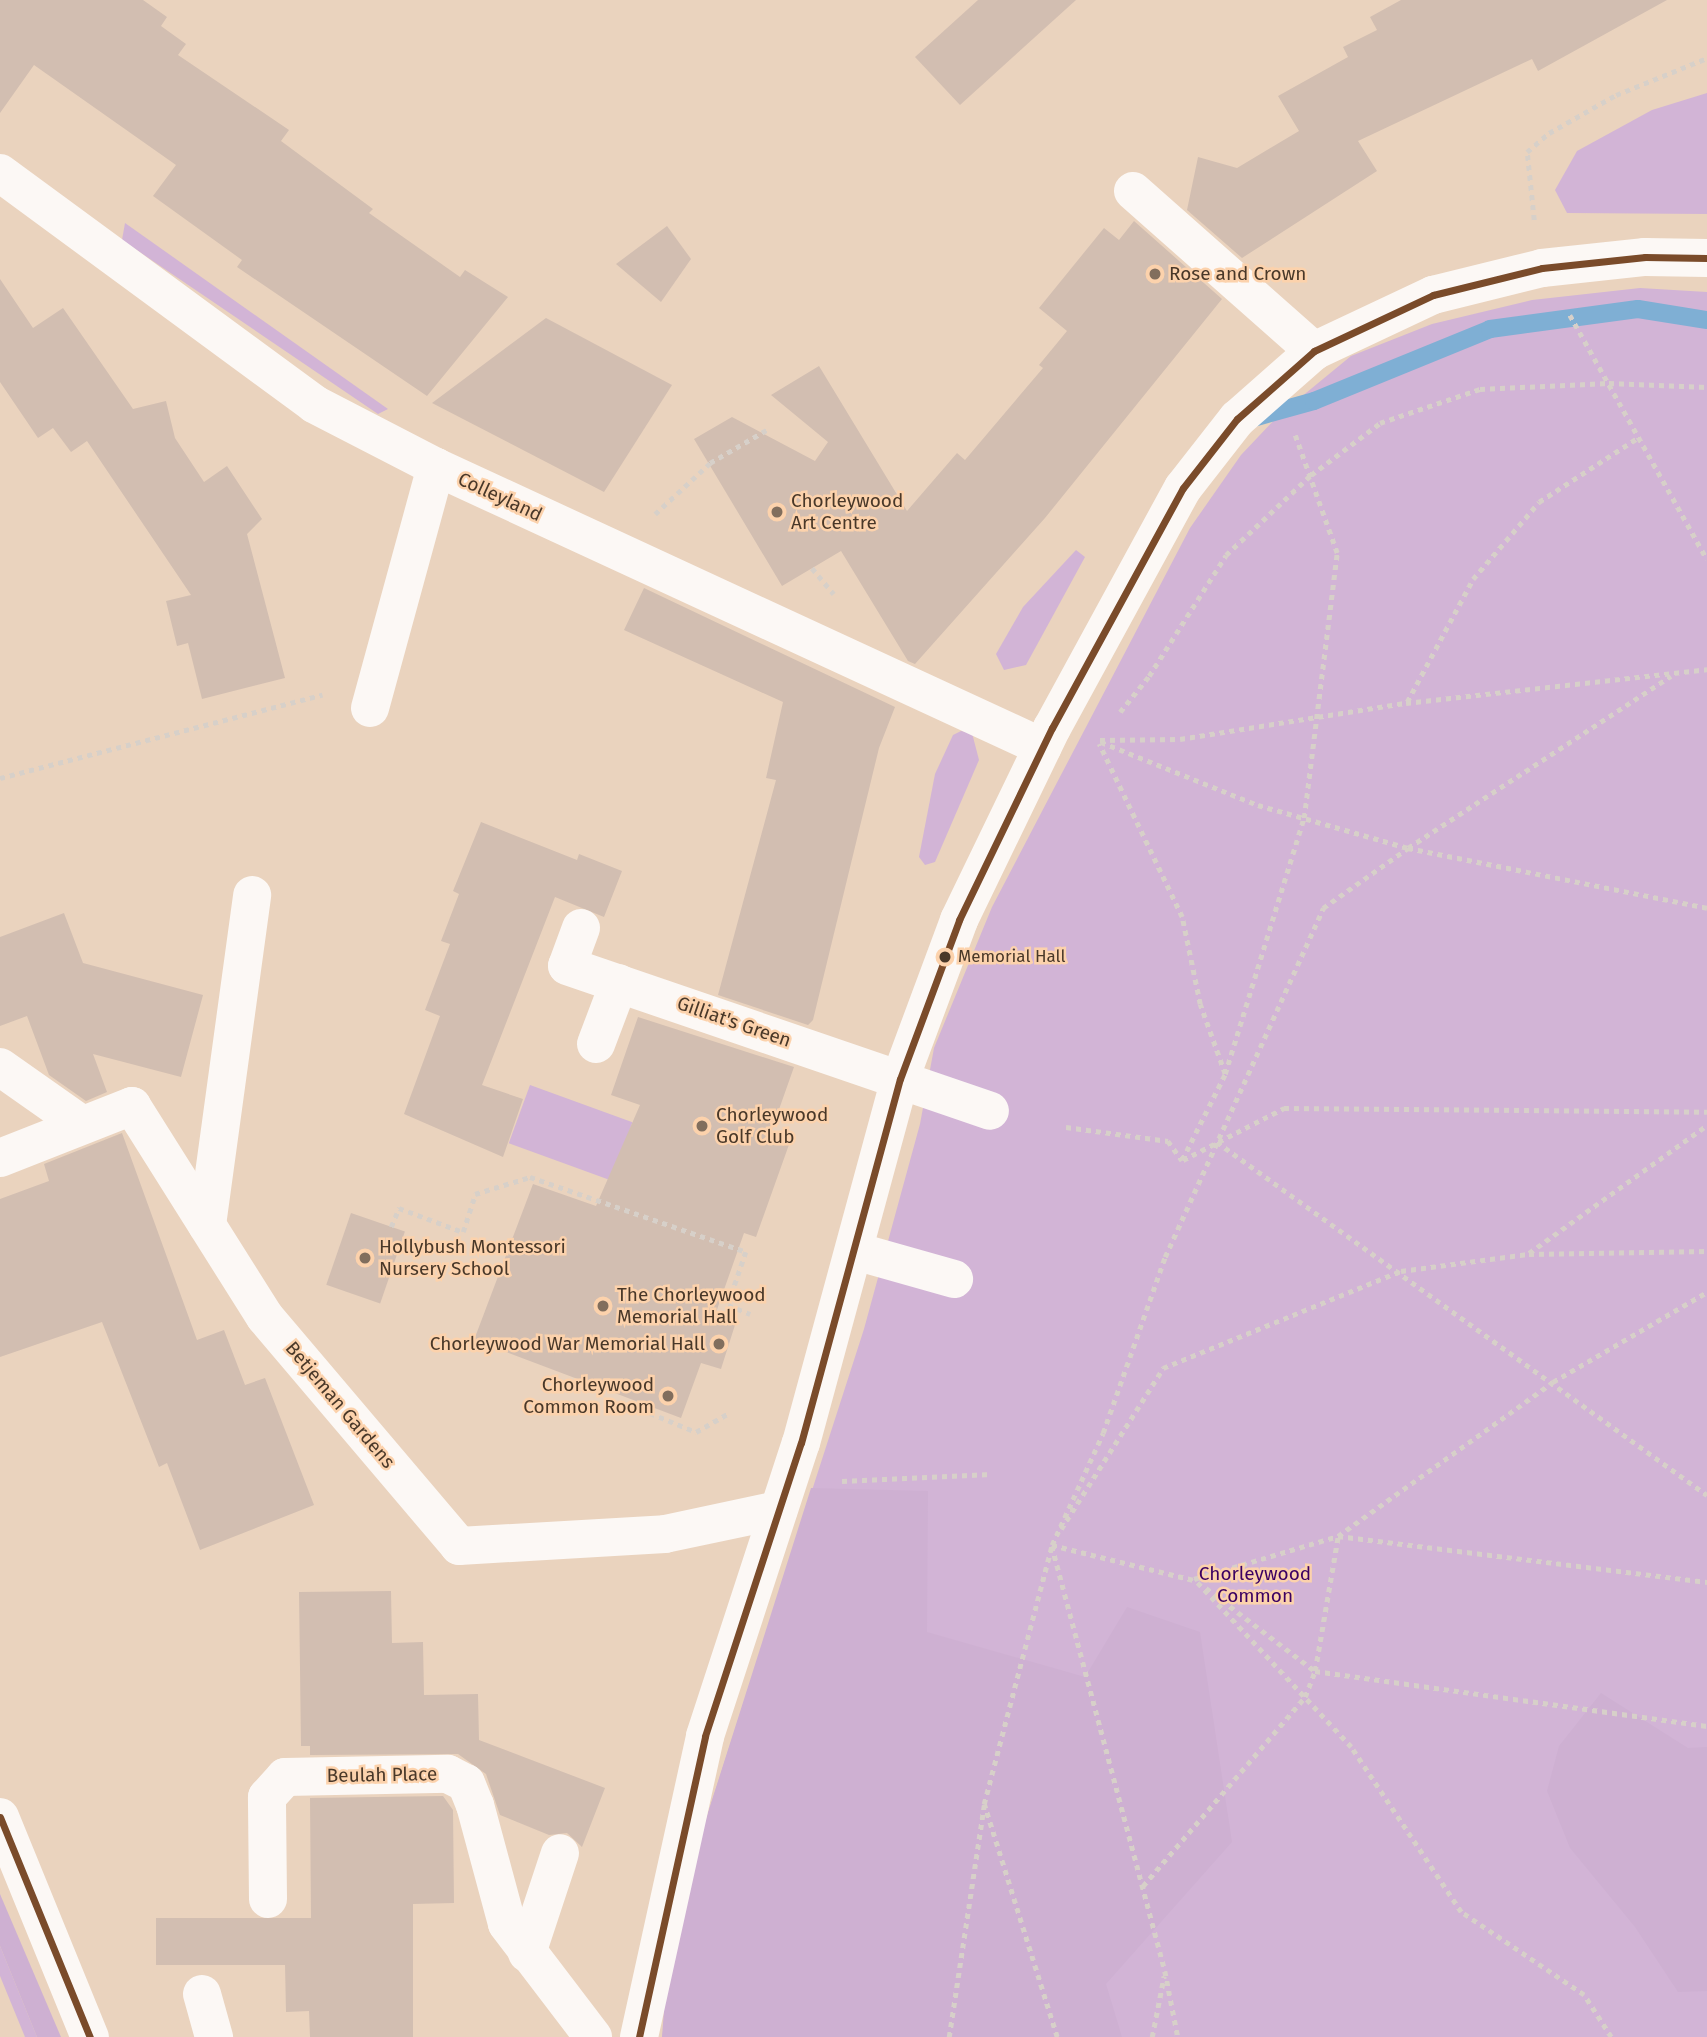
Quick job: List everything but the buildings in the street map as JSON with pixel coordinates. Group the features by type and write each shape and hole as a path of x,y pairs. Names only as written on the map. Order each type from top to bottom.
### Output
{"street":[{"name":"Colleyland","path":"0,173 314,404 436,467 628,556 1047,738"},
{"path":"1133,191 1314,351"},
{"path":"639,2037 705,1736 782,1497 855,1251 900,1079 944,956 1047,738 1183,488 1237,419 1314,351 1433,295 1542,268 1645,257 1707,258"},
{"path":"370,708 436,467"},
{"path":"207,1225 252,895"},
{"name":"Gilliat's Green","path":"581,928 567,966 990,1111"},
{"path":"596,1044 619,983"},
{"path":"0,1067 81,1124"},
{"name":"Betjeman Gardens","path":"0,1158 132,1106 265,1317 459,1546 665,1534 782,1497"},
{"path":"855,1251 954,1279"},
{"name":"Beulah Place","path":"268,1899 267,1797 285,1777 448,1774 466,1783 507,1924 593,2037"},
{"path":"0,1817 90,2037"},
{"path":"527,1953 560,1853"},
{"path":"202,1994 214,2037"}],"path":[{"path":"1707,58 1616,95 1549,133 1527,152 1542,268 1707,559"},
{"path":"1182,1160 1225,1074 1304,818 1314,718 1337,554 1311,475 1285,409 1282,377"},
{"path":"1115,719 1149,676 1226,555 1311,475 1380,423 1480,389 1609,383 1707,387"},
{"path":"628,556 652,516 710,463 769,428"},
{"path":"1406,703 1473,579 1539,502 1639,437"},
{"path":"1047,738 1180,739 1406,703 1707,669"},
{"path":"949,2037 984,1804 1052,1545 1103,1433 1165,1257 1323,908 1408,848 1672,675"},
{"path":"0,778 305,696 330,695"},
{"path":"1097,740 1106,730"},
{"path":"1097,740 1304,818 1408,848 1707,908"},
{"path":"1097,740 1182,917 1200,1004 1225,1074"},
{"path":"1182,1160 1284,1108 1707,1112"},
{"path":"1529,1254 1707,1125"},
{"path":"1066,1128 1168,1141 1182,1160"},
{"path":"1217,1142 1401,1270 1707,1495"},
{"path":"391,1227 399,1208 463,1232 475,1194 530,1177 746,1252 728,1306 750,1314"},
{"path":"1178,2037 1165,1971 1052,1545 1163,1368 1401,1270 1529,1254 1707,1251"},
{"path":"1194,1579 1338,1536 1553,1382 1707,1292"},
{"path":"652,1407 650,1413 696,1432 727,1414"},
{"path":"782,1497 991,1474"},
{"path":"1143,1886 1305,1697 1315,1671 1338,1536"},
{"path":"1338,1536 1707,1582"},
{"path":"1052,1545 1194,1579 1315,1671 1707,1726"},
{"path":"1194,1579 1351,1747 1461,1912 1584,1995 1611,2037"},
{"path":"984,1804 1057,2037"},
{"path":"1152,2037 1165,1971"}],"green space":[{"path":"1707,93 1707,214 1567,213 1555,190 1577,151 1652,110"},
{"path":"125,223 388,409 378,414 122,240"},
{"name":"Chorleywood Common","path":"1640,288 1707,292 1707,2037 662,2037 700,1838 864,1329 920,1124 934,1048 992,907 1190,528 1241,455 1278,416 1351,356 1432,324 1532,300"},
{"path":"1076,550 1085,557 1026,665 1004,670 996,654 1023,607"},
{"path":"961,731 972,733 979,760 935,862 925,865 919,857 935,774 953,735"},
{"path":"530,1085 632,1122 611,1181 509,1143"},
{"path":"0,1946 37,2037 25,2037 0,1976"}],"shaded area":[{"path":"811,1488 928,1491 927,1632 1085,1677 1127,1607 1200,1632 1232,1842 1106,1984 1122,2037 662,2037 666,1983 700,1838"},
{"path":"1601,1693 1688,1748 1707,1747 1707,1991 1678,1992 1635,1927 1570,1848 1547,1791 1559,1746"},
{"path":"0,1894 61,2037 37,2037 0,1946"}],"waterway":[{"path":"1253,418 1314,401 1490,329 1638,309 1707,320"}],"transit line":[{"path":"639,2037 705,1736 801,1443 900,1079 959,920 1052,728 1183,488 1237,419 1314,351 1433,295 1542,268 1645,257 1707,258"},
{"path":"0,1817 90,2037"}],"place":[{"name":"Rose and Crown","path":"1155,274"},
{"name":"Chorleywood Art Centre","path":"777,512"},
{"name":"Memorial Hall","path":"945,957"},
{"name":"Chorleywood Golf Club","path":"702,1126"},
{"name":"Hollybush Montessori Nursery School","path":"365,1258"},
{"name":"The Chorleywood Memorial Hall","path":"603,1306"},
{"name":"Chorleywood War Memorial Hall","path":"719,1344"},
{"name":"Chorleywood Common Room","path":"668,1396"}]}
